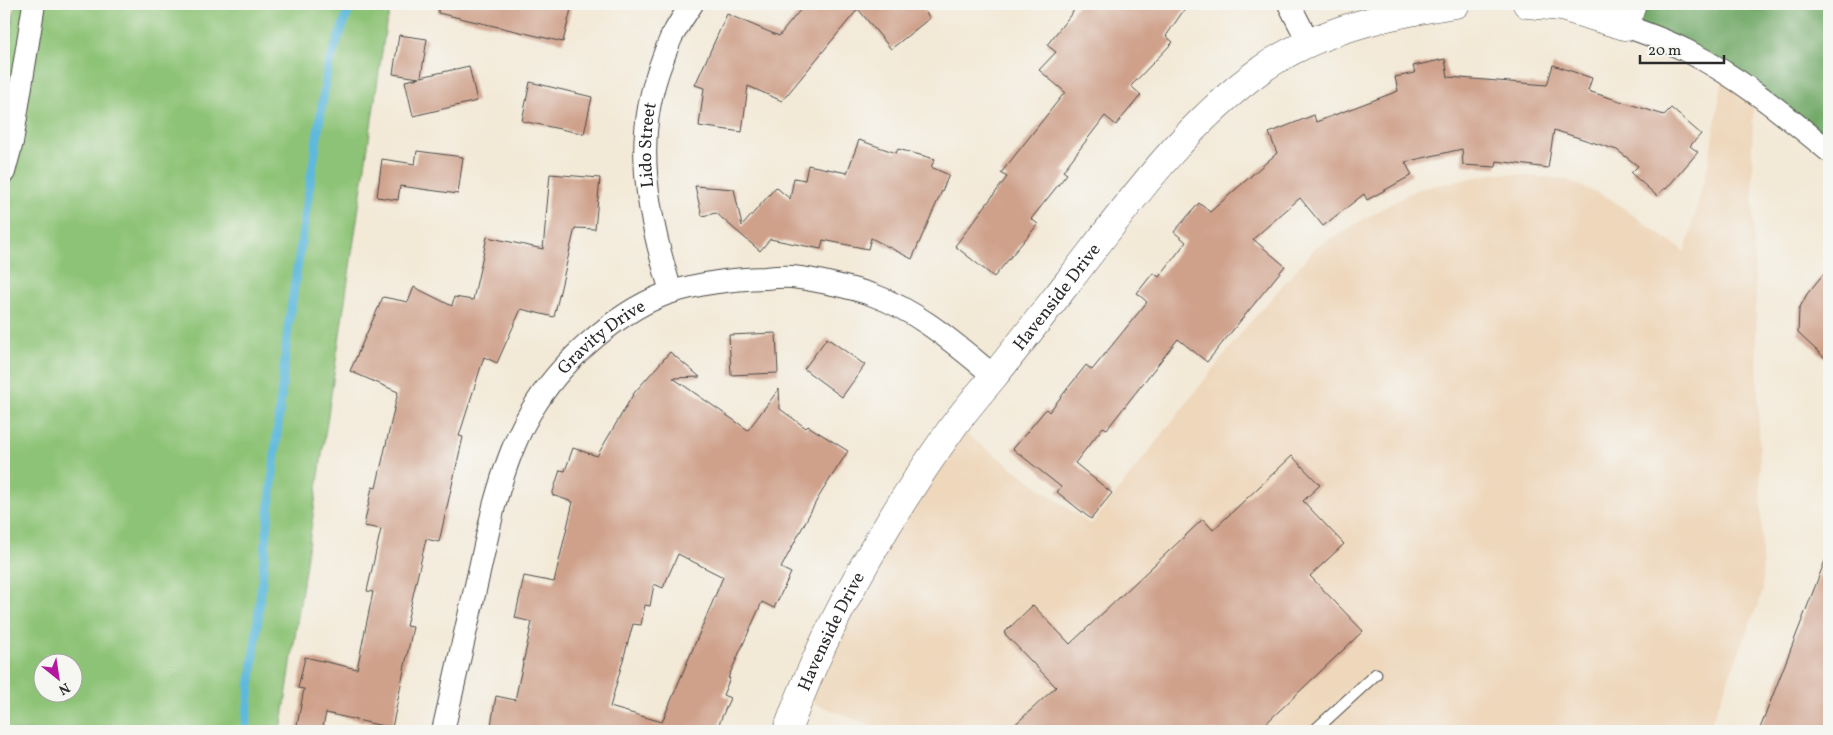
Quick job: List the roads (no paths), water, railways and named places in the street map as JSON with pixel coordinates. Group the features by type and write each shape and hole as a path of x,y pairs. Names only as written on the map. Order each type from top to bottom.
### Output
{"street":[{"path":"4,172 12,142 34,4"},
{"name":"Lido Street","path":"671,292 650,211 644,169 645,129 653,84 671,37 692,4"},
{"path":"1289,4 1309,43"},
{"name":"Havenside Drive","path":"787,731 799,696 847,594 899,505 953,426 1162,162 1208,113 1264,68 1309,43 1346,28 1412,11 1456,4"},
{"path":"1527,4 1628,15 1658,37 1725,72 1758,94 1829,152"},
{"name":"Gravity Drive","path":"443,731 494,506 504,470 518,438 536,402 561,370 592,339 634,310 671,292 725,279 792,277 872,294 902,308 927,322 994,376"}],"lane":[{"path":"1314,731 1376,674"}],"waterway":[{"path":"245,731 288,328 328,66 351,4"}]}
